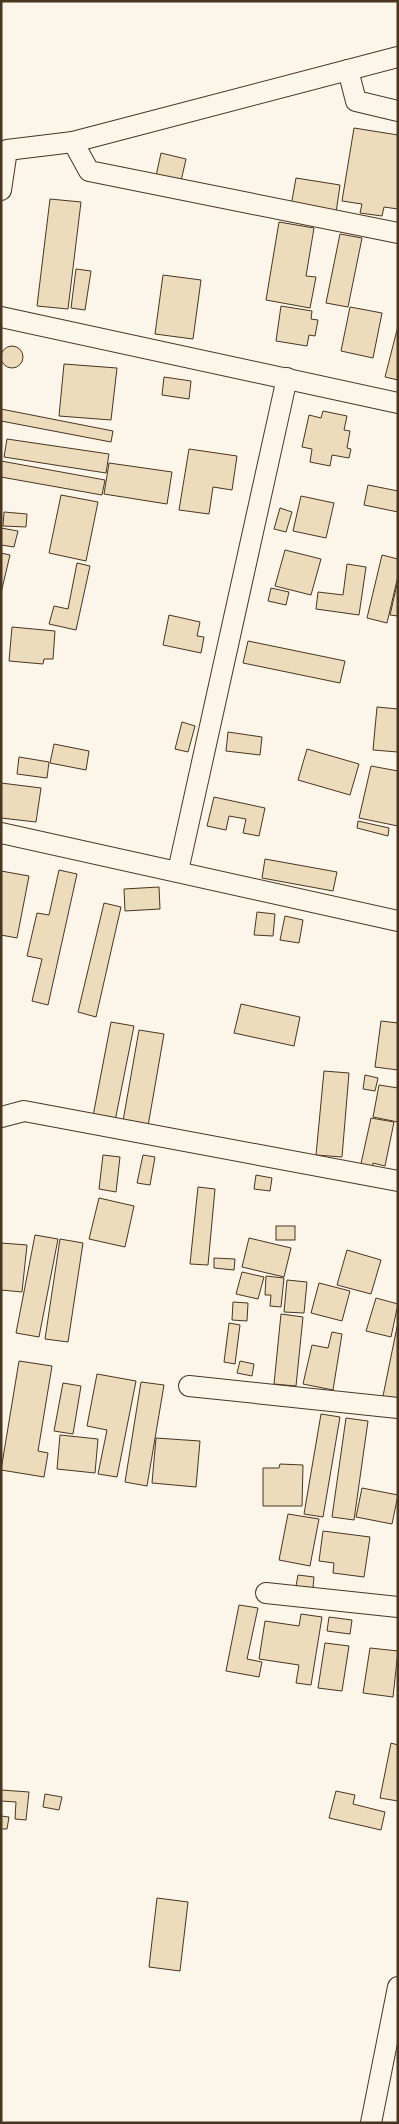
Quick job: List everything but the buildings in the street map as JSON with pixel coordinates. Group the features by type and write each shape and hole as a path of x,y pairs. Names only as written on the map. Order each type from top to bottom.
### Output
{"street":[{"path":"1,190 4,150 72,142 398,57"},
{"path":"348,70 356,101 398,111"},
{"path":"72,142 89,171 398,233"},
{"path":"1,317 398,403"},
{"path":"178,871 287,378"},
{"path":"1,833 398,921"},
{"path":"1,1117 24,1112 398,1181"},
{"path":"189,1386 398,1408"},
{"path":"266,1593 398,1607"},
{"path":"371,2123 398,1987"}]}
